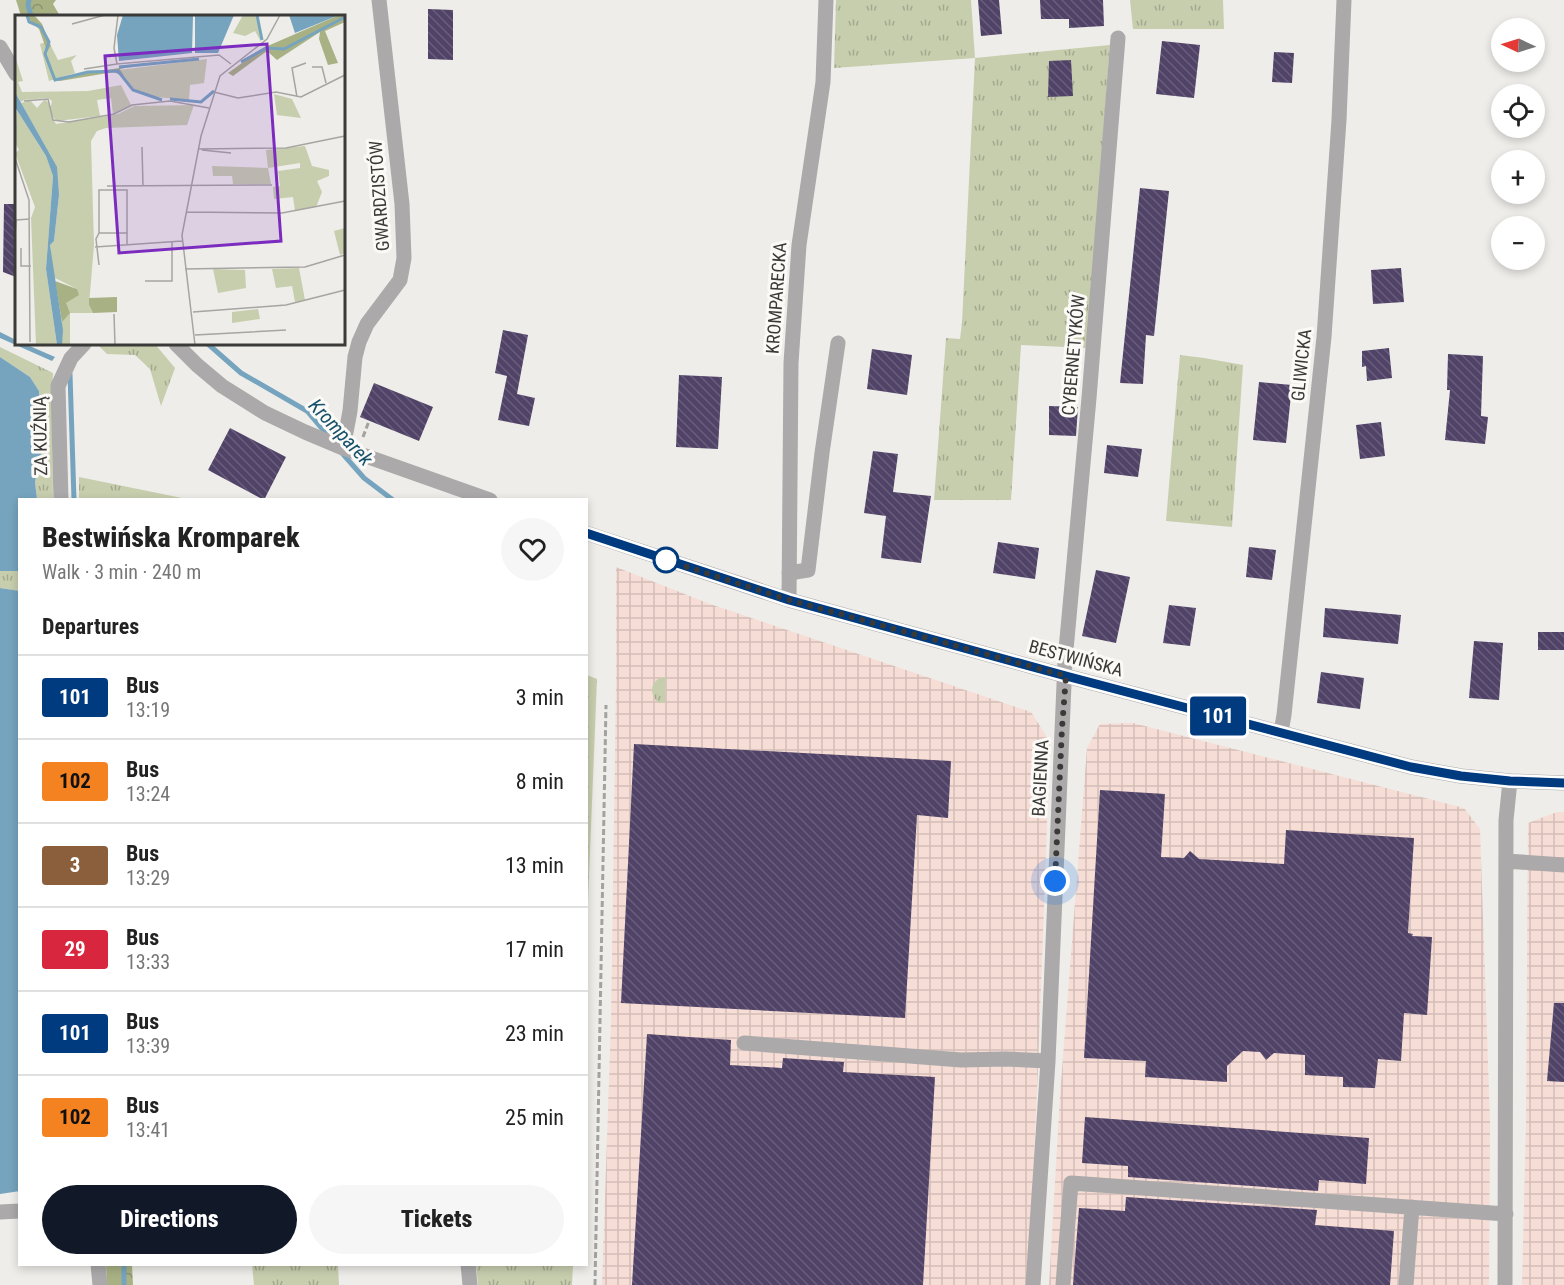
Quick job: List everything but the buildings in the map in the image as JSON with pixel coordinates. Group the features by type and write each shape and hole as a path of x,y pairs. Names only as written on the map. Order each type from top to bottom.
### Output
{"street":[{"name":"GWARDZISTÓW","path":"343,448 359,342 367,324 400,280 404,258 402,204 379,0"},
{"name":"KROMPARECKA","path":"789,600 790,363 799,245 823,82 826,0"},
{"name":"GLIWICKA","path":"1281,732 1324,337 1339,120 1344,0"},
{"name":"CYBERNETYKÓW","path":"1066,676 1065,661 1118,38"},
{"path":"0,47 15,72"},
{"path":"789,573 808,570 838,344"},
{"name":"ZA KUŹNIĄ","path":"61,498 58,386 71,358 83,345"},
{"path":"177,345 222,386 265,413 343,448 465,495 480,498"},
{"name":"BESTWIŃSKA","path":"588,534 789,600 1411,767 1461,776 1564,783"},
{"name":"BAGIENNA","path":"1033,1285 1048,1061 1066,676"},
{"path":"1505,1285 1506,820 1510,781"},
{"path":"1506,861 1564,865"},
{"path":"744,1043 961,1060 1048,1061"},
{"path":"1063,1285 1071,1183 1506,1214"},
{"path":"1406,1285 1412,1207"},
{"path":"0,1212 18,1211"},
{"path":"98,1266 100,1285"},
{"path":"468,1266 470,1285"}],"path":[{"path":"362,439 369,421"},
{"path":"595,1285 606,705"}],"shaded area":[{"path":"616,567 710,604 1031,712 1050,742 1028,1285 602,1285 611,1022"},
{"path":"1133,723 1464,808 1480,829 1490,1121 1489,1285 1049,1285 1060,1096 1087,748 1100,724"},
{"path":"1557,812 1564,812 1564,1285 1522,1285 1526,1122 1528,823"}],"green space":[{"path":"16,0 56,0 53,4 59,15 21,15"},
{"path":"836,0 971,0 975,58 834,68"},
{"path":"1130,0 1223,0 1224,29 1133,29"},
{"path":"1110,45 1087,348 1021,345 1011,500 934,500 946,338 960,339 962,323 975,58"},
{"path":"98,345 156,345 175,368 161,406 150,369 135,355 107,354"},
{"path":"0,347 53,373 53,498 37,498 35,482 41,454 39,391 30,377 0,357"},
{"path":"1180,355 1243,365 1232,527 1166,521"},
{"path":"79,477 182,498 79,498"},
{"path":"0,571 18,571 18,591 0,588"},
{"path":"588,675 597,679 588,902"},
{"path":"666,677 665,703 659,703 653,695 652,687 657,680"},
{"path":"106,1266 132,1266 133,1285 107,1285"},
{"path":"252,1266 338,1266 339,1285 254,1285"},
{"path":"476,1266 573,1266 572,1285 478,1285"}],"water":[{"path":"0,332 15,340 15,345 0,338"},
{"path":"16,345 27,345 55,357 52,361"},
{"path":"0,357 30,377 39,391 41,454 35,482 37,498 18,498 18,571 0,571"},
{"path":"0,588 18,591 18,1191 0,1194"}],"waterway":[{"name":"Kromparek","path":"29,0 31,15"},
{"name":"Kromparek","path":"209,345 241,373 307,411 329,437"},
{"path":"70,374 74,498"},
{"name":"Kromparek","path":"342,453 364,478 390,498"},
{"name":"Kromparek","path":"124,1266 124,1285"}],"bus line":[{"name":"101","path":"588,534 789,600 1411,767 1461,776 1564,783"}],"route":[{"path":"666,560 789,600 1066,676 1055,881"}]}
